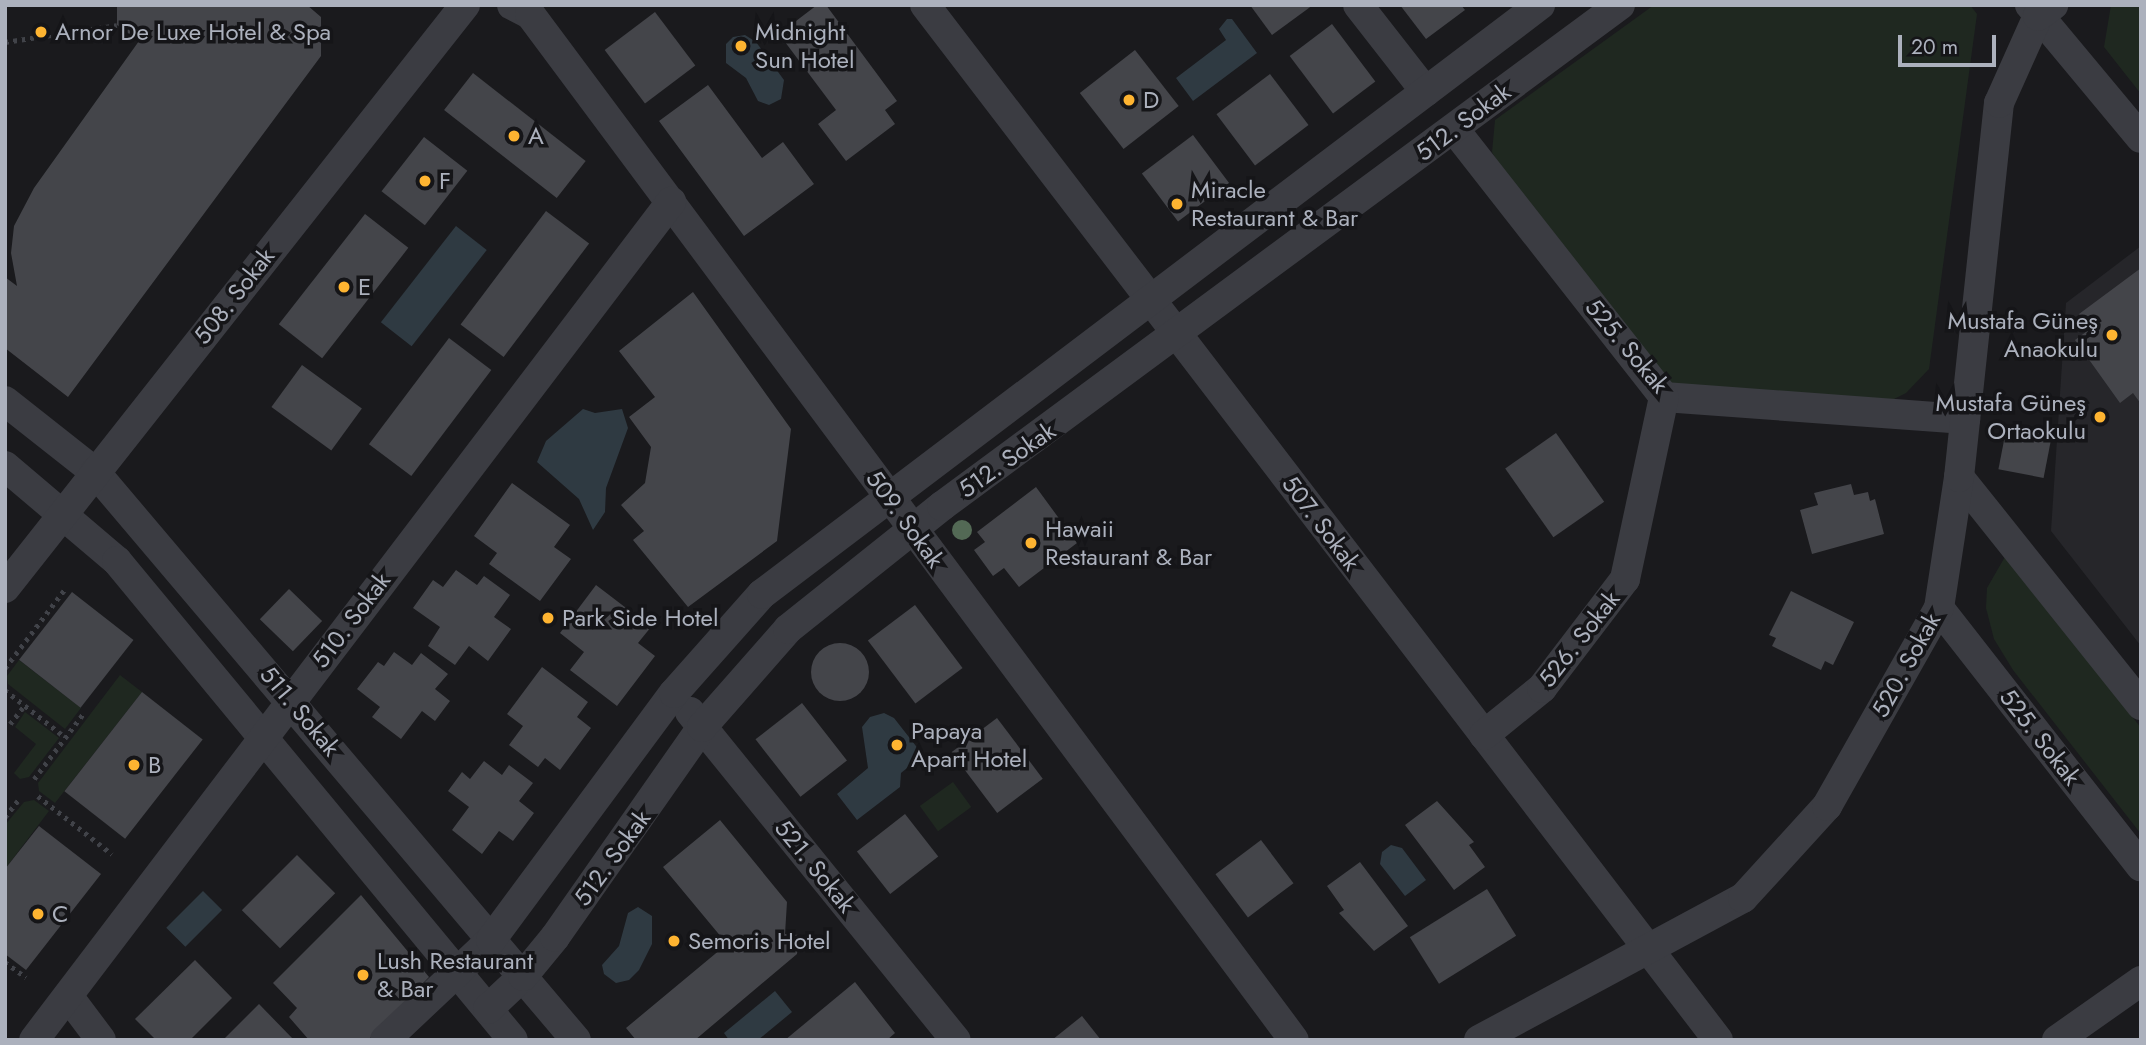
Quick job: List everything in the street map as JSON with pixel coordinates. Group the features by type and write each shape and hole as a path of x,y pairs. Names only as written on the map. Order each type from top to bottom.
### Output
{"street":[{"name":"508. Sokak","path":"5,588 466,5"},
{"name":"509. Sokak","path":"512,5 530,14 1294,1040"},
{"name":"507. Sokak","path":"925,5 1718,1040"},
{"path":"1358,5 1426,92"},
{"name":"512. Sokak","path":"385,1040 491,940 674,693 762,594 1540,5"},
{"name":"512. Sokak","path":"488,1009 523,976 648,809 702,727 788,629 912,530 1620,5"},
{"path":"2040,9 2141,138"},
{"name":"520. Sokak","path":"1479,1040 1647,947 1743,898 1827,806 1939,608 1959,477 1999,103 2040,9"},
{"name":"525. Sokak","path":"1454,128 1664,397 1965,419"},
{"name":"510. Sokak","path":"34,1040 671,202"},
{"name":"526. Sokak","path":"1484,735 1542,688 1625,579 1664,397"},
{"name":"511. Sokak","path":"5,401 95,472 291,700 576,1040"},
{"name":"511. Sokak","path":"5,466 117,561 261,739 513,1040"},
{"path":"1959,477 2141,705"},
{"name":"525. Sokak","path":"1939,608 2141,867"},
{"name":"521. Sokak","path":"674,693 956,1040"},
{"path":"2057,1040 2141,981"},
{"path":"68,996 101,1040"}],"path":[{"path":"5,42 117,25"},
{"path":"5,668 65,589"},
{"path":"5,690 65,737"},
{"path":"10,724 24,705"},
{"path":"34,779 83,714"},
{"path":"38,796 112,854"},
{"path":"5,817 19,799"},
{"path":"5,962 26,977"}],"shaded area":[{"path":"1654,5 1970,5 1977,14 1929,369 1906,393 1890,401 1670,384 1499,165 1492,152 1495,120"},
{"path":"2111,5 2141,5 2141,94 2104,47"},
{"path":"1227,19 1232,19 1257,53 1193,101 1176,78 1226,40 1219,29"},
{"path":"745,35 756,42 784,80 781,99 769,105 758,101 746,78 726,63 726,44 733,37"},
{"path":"456,226 487,250 412,346 381,322"},
{"name":"Mustafa Güneş Ortaokulu","path":"2141,246 2141,646 2051,531 2066,303"},
{"path":"583,409 595,413 622,409 628,428 606,488 605,512 593,530 579,499 537,462 546,441"},
{"path":"2006,555 2141,728 2141,834 2013,670 1994,639 1986,608 1987,588"},
{"path":"19,660 81,708 65,729 8,684 7,676"},
{"path":"120,675 142,692 55,803 39,791 38,783"},
{"path":"25,712 59,738 29,777 20,779 14,773 36,744 15,727"},
{"path":"884,713 894,718 923,755 901,773 900,787 857,820 837,794 868,768 862,727 870,717"},
{"path":"953,782 971,807 938,831 920,806"},
{"path":"34,800 49,811 5,869 5,825 24,802"},
{"path":"1391,845 1402,848 1426,880 1405,896 1380,864 1382,852"},
{"path":"203,891 222,910 185,947 166,928"},
{"path":"638,907 652,916 652,944 639,970 629,980 616,983 604,974 602,965 619,946 628,913"},
{"path":"775,991 792,1012 758,1040 729,1040 724,1033"}],"building":[{"name":"Arnor De Luxe Hotel & Spa","path":"117,5 307,5 321,17 321,56 68,397 5,348 5,277 17,286 11,253 14,226 34,188 139,41 117,25"},
{"path":"817,5 826,5 897,101 885,110 895,124 846,161 818,124 836,110 779,34"},
{"path":"1250,5 1313,5 1272,35"},
{"path":"1400,5 1461,5 1465,10 1426,39"},
{"path":"655,12 695,66 645,103 605,50"},
{"path":"1332,24 1375,82 1333,113 1290,56"},
{"name":"D","path":"1135,50 1179,106 1124,149 1080,93"},
{"name":"A","path":"473,73 586,161 557,198 444,110"},
{"path":"1270,74 1309,125 1255,165 1216,114"},
{"path":"708,85 762,158 783,142 814,184 744,236 659,121"},
{"path":"1193,135 1229,183 1178,221 1142,174"},
{"name":"F","path":"424,137 467,171 425,225 382,191"},
{"path":"546,211 589,243 504,357 461,324"},
{"name":"E","path":"365,214 408,248 322,358 279,324"},
{"name":"Mustafa Güneş Anaokulu","path":"2141,268 2141,404 2133,393 2120,403 2075,340 2090,329 2079,314"},
{"path":"693,292 791,429 777,541 688,607 633,540 644,531 621,505 645,483 651,447 629,417 655,397 619,351"},
{"path":"449,338 491,370 411,476 369,444"},
{"path":"302,365 362,408 331,451 271,407"},
{"path":"2007,425 2052,434 2044,478 1998,469"},
{"path":"1556,433 1604,502 1553,537 1505,469"},
{"path":"512,483 570,525 554,547 571,559 540,601 489,564 497,553 474,536"},
{"path":"1851,484 1854,495 1868,492 1870,501 1875,499 1884,534 1812,554 1800,510 1818,505 1814,493"},
{"name":"Hawaii Restaurant & Bar","path":"1036,487 1077,543 1019,587 1004,568 993,576 974,550 985,542 977,532"},
{"path":"456,570 477,585 484,576 510,595 494,617 511,629 488,661 469,646 455,665 428,646 440,627 413,608 433,580 443,587"},
{"path":"596,585 651,627 638,643 655,656 617,706 570,670 584,652 560,633"},
{"path":"289,589 322,621 293,651 260,619"},
{"path":"1791,591 1854,622 1833,665 1825,661 1821,670 1772,646 1776,638 1769,635"},
{"path":"72,592 133,640 81,708 19,660"},
{"path":"915,605 963,668 915,704 868,641"},
{"path":"840,643 851,645 864,656 869,672 867,683 856,696 840,701 829,699 816,688 811,672 813,661 824,648"},
{"path":"394,652 412,665 421,653 448,674 435,689 450,701 435,721 422,711 401,739 372,717 380,707 357,689 378,662 384,666"},
{"path":"542,667 588,702 577,717 591,728 560,770 545,758 538,767 509,745 523,726 507,714"},
{"name":"B","path":"142,692 203,739 125,839 64,791"},
{"path":"802,703 847,761 800,797 756,739"},
{"path":"997,718 1043,779 997,813 951,752"},
{"path":"484,761 502,775 509,765 533,783 519,801 534,813 513,841 499,831 482,854 452,830 469,807 448,791 462,772 470,779"},
{"path":"1437,801 1474,842 1469,845 1485,867 1454,890 1405,825"},
{"path":"905,814 938,857 890,894 857,852"},
{"path":"720,820 787,902 785,934 799,935 797,954 695,1040 636,1040 626,1028 727,944 663,867"},
{"name":"C","path":"39,826 101,874 26,970 5,954 5,869"},
{"path":"1261,840 1293,883 1248,917 1215,874"},
{"path":"297,855 335,893 280,948 242,910"},
{"path":"1360,862 1408,926 1374,951 1339,913 1344,910 1327,886"},
{"path":"1487,889 1516,936 1439,984 1410,937"},
{"path":"361,895 429,977 368,1040 309,1040 289,1017 297,1008 273,983"},
{"path":"195,960 232,998 190,1040 156,1040 135,1019"},
{"path":"855,982 895,1033 887,1040 785,1040"},
{"path":"259,1004 294,1040 223,1040"},
{"path":"1082,1016 1101,1040 1052,1040"}],"place":[{"name":"Arnor De Luxe Hotel & Spa","path":"41,32"},
{"name":"Midnight Sun Hotel","path":"741,46"},
{"name":"D","path":"1129,100"},
{"name":"A","path":"514,136"},
{"name":"F","path":"425,181"},
{"name":"Miracle Restaurant & Bar","path":"1177,204"},
{"name":"E","path":"344,287"},
{"name":"Mustafa Güneş Anaokulu","path":"2112,335"},
{"name":"Mustafa Güneş Ortaokulu","path":"2100,417"},
{"name":"Hawaii Restaurant & Bar","path":"1031,543"},
{"name":"Park Side Hotel","path":"548,618"},
{"name":"Papaya Apart Hotel","path":"897,745"},
{"name":"B","path":"134,765"},
{"name":"C","path":"38,914"},
{"name":"Semoris Hotel","path":"674,941"},
{"name":"Lush Restaurant & Bar","path":"363,975"}]}
